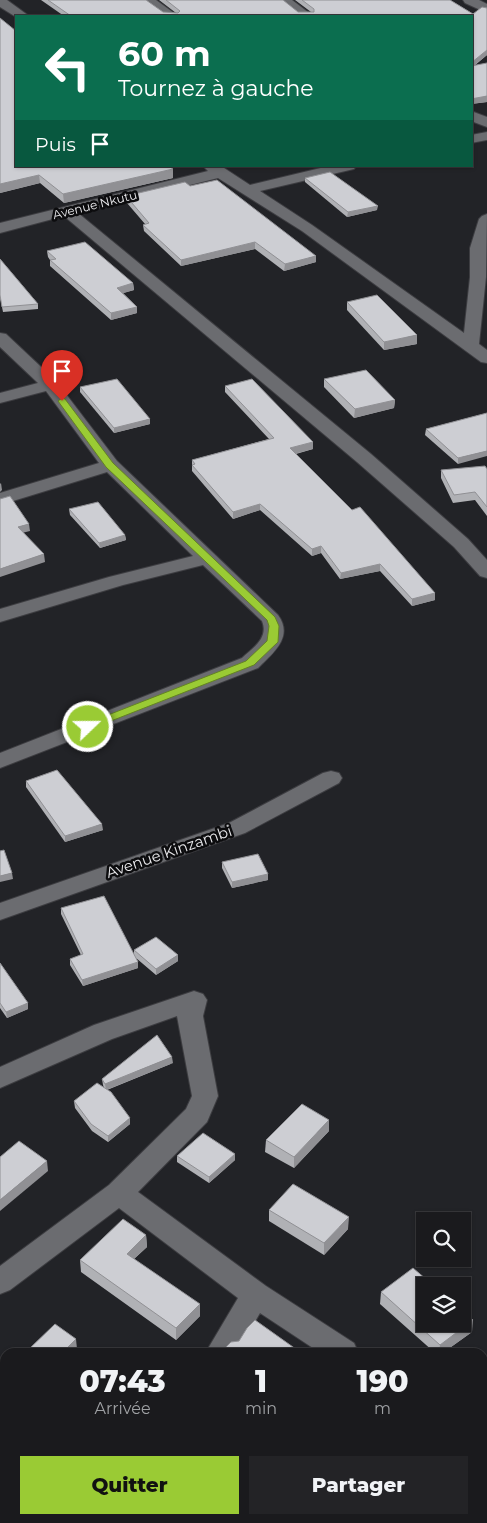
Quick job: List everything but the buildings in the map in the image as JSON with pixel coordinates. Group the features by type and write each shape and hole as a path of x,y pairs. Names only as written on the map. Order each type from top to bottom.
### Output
{"street":[{"path":"148,0 170,15"},
{"path":"284,0 306,15"},
{"path":"469,0 487,9"},
{"path":"0,1 21,15"},
{"path":"473,115 487,124"},
{"path":"473,139 487,136"},
{"path":"247,190 345,167"},
{"path":"214,170 307,228 471,344 487,358"},
{"name":"Avenue Nkutu","path":"0,228 68,212 214,170"},
{"path":"68,212 364,458 461,544 487,572"},
{"path":"471,344 478,276 478,248 487,219"},
{"path":"0,338 50,385 110,465 271,619 274,626 272,642 250,663 0,760"},
{"path":"0,398 50,385"},
{"path":"0,499 110,465"},
{"path":"0,616 116,582 208,558"},
{"name":"Avenue Kinzambi","path":"0,912 237,828 331,778"},
{"path":"0,1078 103,1032 194,1000 190,1016 205,1096 197,1115 118,1193 0,1282"},
{"path":"118,1193 256,1295 337,1348"},
{"path":"223,1348 256,1295"}],"route":[{"path":"62,401 110,465 271,619 274,626 272,642 250,663 88,727"}]}
